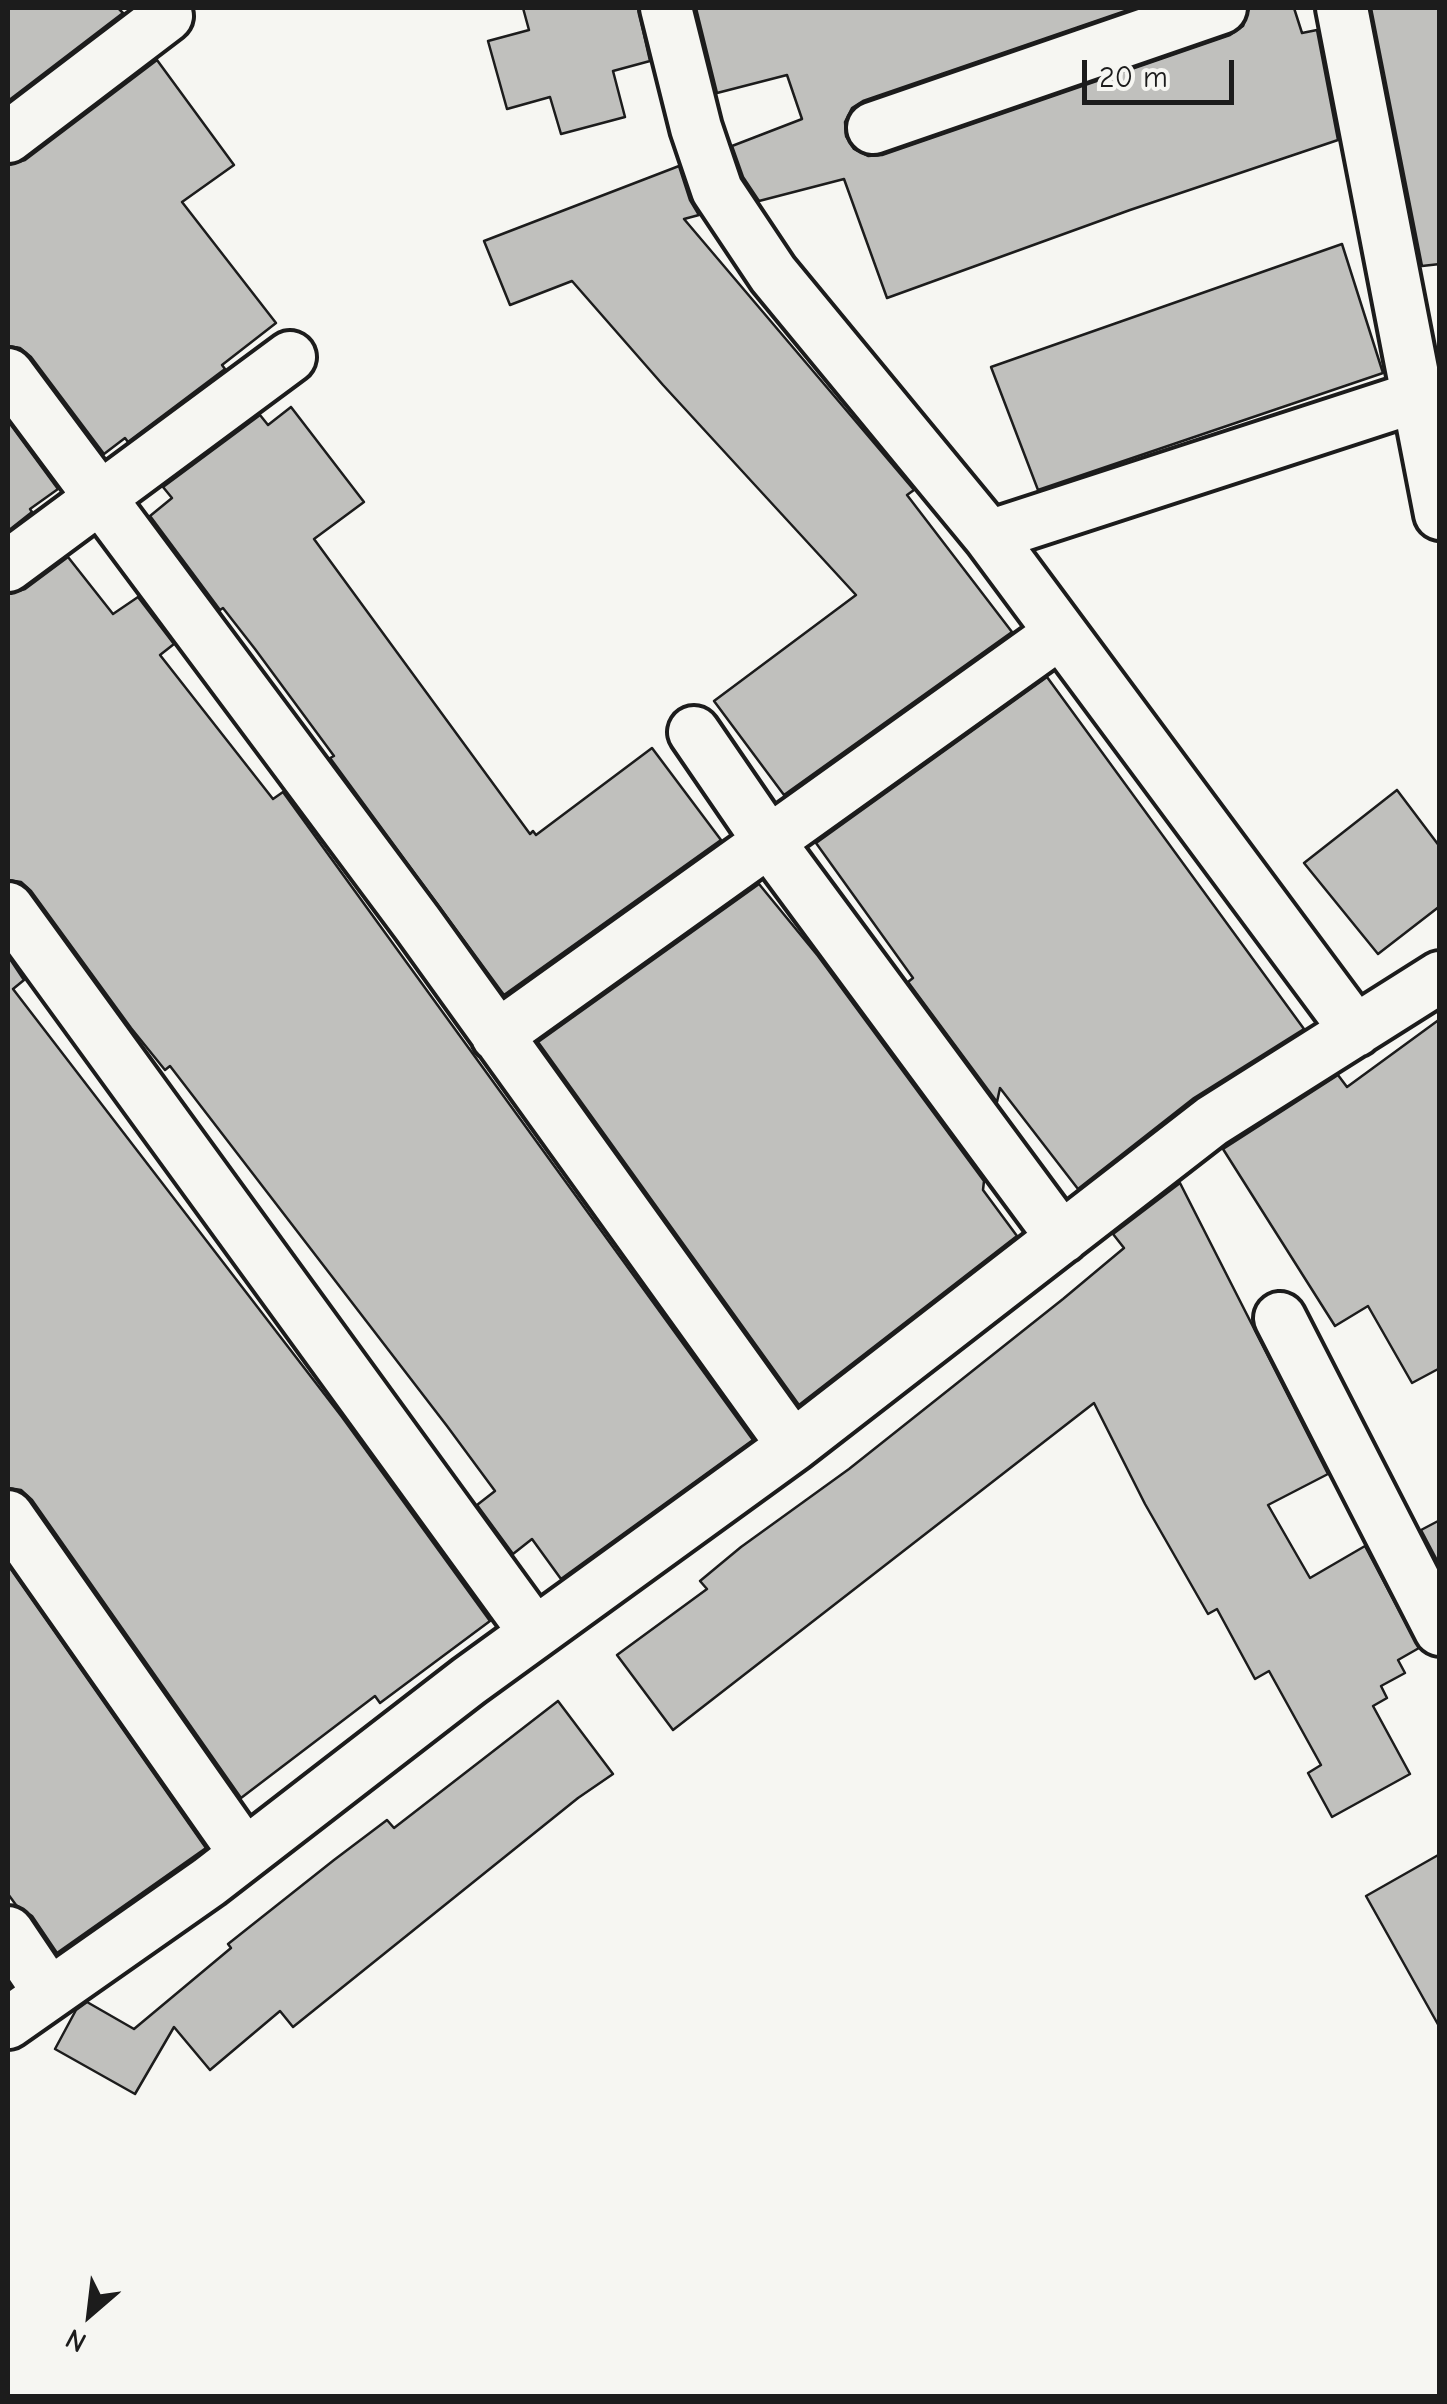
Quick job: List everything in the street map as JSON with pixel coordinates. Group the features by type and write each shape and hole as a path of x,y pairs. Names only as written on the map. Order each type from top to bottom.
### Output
{"street":[{"path":"666,8 696,128 717,190 773,274 989,536 1356,1031"},
{"path":"873,128 1221,8"},
{"path":"1342,8 1440,514"},
{"path":"8,137 166,16"},
{"path":"8,566 290,356"},
{"path":"8,374 417,922 793,1446"},
{"path":"989,536 1419,396"},
{"path":"497,1036 1060,633"},
{"path":"694,732 770,843 1062,1238"},
{"path":"8,908 535,1633"},
{"path":"8,2023 246,1854 535,1633 793,1446 1212,1121 1440,977"},
{"path":"1280,1318 1440,1630"},
{"path":"8,1516 246,1854"},
{"path":"8,1932 50,1994"}],"building":[{"path":"8,8 118,8 123,13 8,101"},
{"path":"523,8 638,8 650,61 613,71 625,117 561,134 550,97 507,109 488,41 529,30"},
{"path":"696,8 1134,8 863,101 852,108 845,122 846,136 854,149 868,156 882,155 1230,35 1243,26 1249,8 1294,8 1302,33 1317,30 1338,140 887,298 844,179 759,201 743,177 732,146 802,119 787,75 717,93"},
{"path":"1371,8 1440,8 1440,264 1422,266"},
{"path":"157,60 234,165 182,202 276,323 222,365 225,369 128,442 125,438 104,454 31,357 20,348 8,346 8,165 25,160"},
{"path":"679,166 699,215 684,219 914,490 907,495 1012,632 784,795 714,701 856,595 572,281 510,305 484,241"},
{"path":"1342,244 1383,373 1038,490 991,367"},
{"path":"291,407 364,502 314,539 530,834 533,831 536,835 652,748 721,840 504,995 255,649 223,608 220,610 150,516 172,498 163,487 260,415 268,425"},
{"path":"8,421 58,489 8,531"},
{"path":"68,557 113,614 138,597 174,644 160,655 273,799 283,792 753,1440 561,1579 532,1539 513,1554 477,1505 495,1491 447,1426 170,1066 165,1070 131,1028 31,891 21,882 8,880 8,594 25,589"},
{"path":"1047,677 1304,1029 1194,1098 1078,1189 1000,1088 997,1102 908,982 913,978 816,843"},
{"path":"1397,790 1440,847 1440,906 1378,954 1304,863"},
{"path":"759,884 818,956 984,1181 983,1190 1017,1236 799,1405 538,1042"},
{"path":"8,956 24,980 13,989 342,1417 490,1621 380,1703 375,1696 241,1798 32,1500 21,1490 8,1488"},
{"path":"1440,1019 1440,1368 1412,1383 1368,1306 1335,1326 1223,1149 1338,1075 1347,1087"},
{"path":"1180,1183 1328,1474 1268,1505 1310,1578 1365,1546 1419,1648 1398,1660 1405,1673 1381,1686 1387,1698 1373,1706 1410,1774 1332,1817 1308,1773 1321,1765 1269,1671 1255,1679 1217,1609 1208,1614 1145,1504 1094,1403 673,1730 617,1655 707,1589 700,1581 741,1547 849,1469 1124,1248 1113,1234"},
{"path":"1440,1520 1440,1566 1421,1530"},
{"path":"8,1565 206,1848 57,1953 32,1916 8,1894"},
{"path":"558,1701 613,1774 293,2027 280,2011 210,2070 174,2027 135,2094 55,2049 76,2010 87,2002 134,2029 231,1948 228,1944 334,1860 387,1820 394,1828"},
{"path":"1440,1854 1440,2028 1366,1896"}]}
